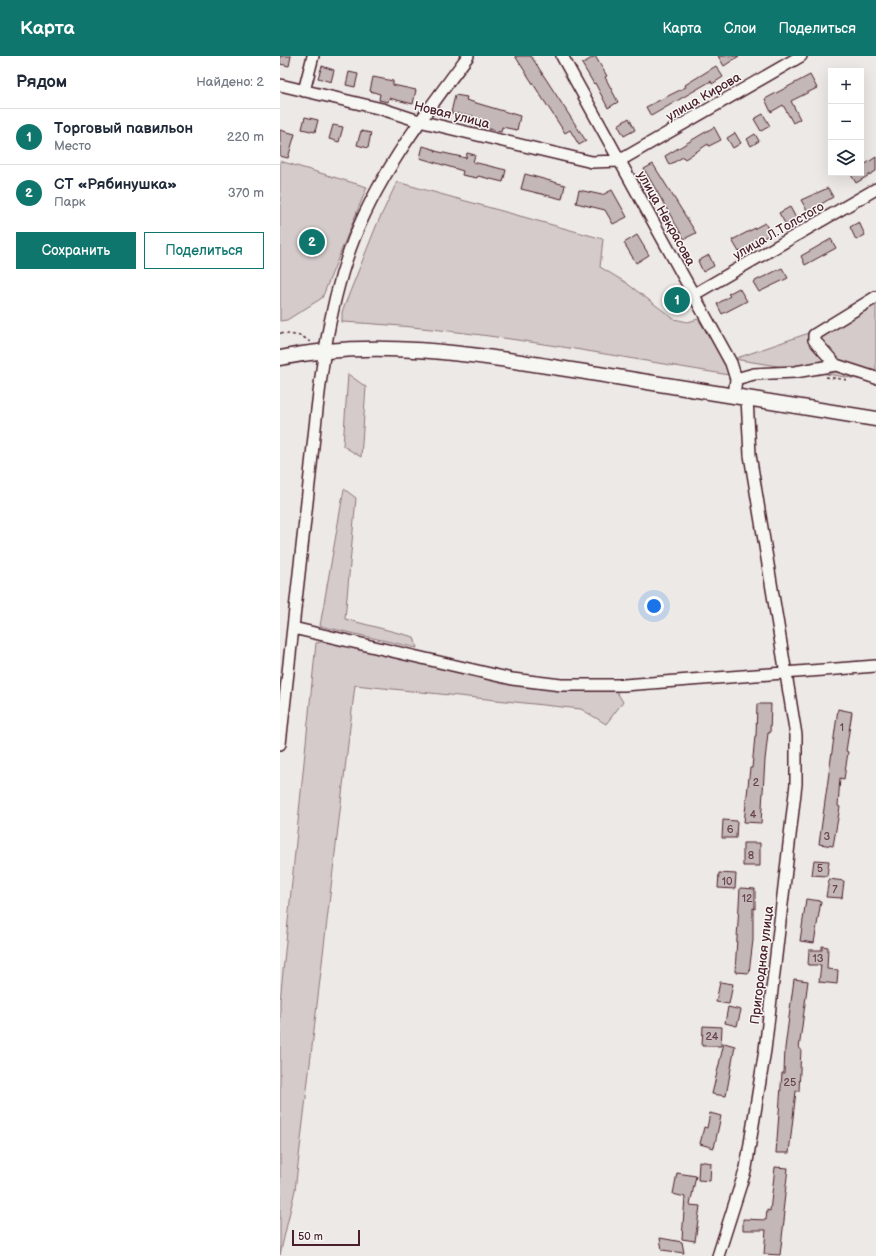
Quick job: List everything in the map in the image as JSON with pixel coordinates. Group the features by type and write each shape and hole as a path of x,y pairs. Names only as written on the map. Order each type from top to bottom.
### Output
{"main road":[{"path":"280,358 324,350 383,348 443,351 876,419"}],"street":[{"path":"304,91 313,56"},
{"path":"280,744 324,350 341,278 350,248 375,195 419,121 468,56"},
{"name":"улица Некрасова","path":"562,56 731,363 740,397"},
{"name":"улица Кирова","path":"619,161 801,56"},
{"name":"Новая улица","path":"280,86 382,109 419,121 592,162 619,161"},
{"name":"улица Л.Толстого","path":"693,296 876,189"},
{"path":"836,365 814,340 814,335 876,297"},
{"path":"736,379 754,374 795,372 836,365 876,378"},
{"name":"Пригородная улица","path":"718,1256 746,1168 765,1050 795,792 796,735 740,397"},
{"path":"292,628 512,679 561,685 624,685 876,666"}],"path":[{"path":"280,333 302,336 324,350"},
{"path":"824,377 854,381"}],"shaded area":[{"path":"280,161 367,187 322,298 287,320 280,321"},
{"path":"397,182 603,239 600,267 625,282 674,319 688,322 698,319 727,364 729,375 488,336 391,325 342,322 342,312 377,224"},
{"path":"876,290 876,382 734,359 806,334"},
{"path":"348,374 366,387 361,457 343,446"},
{"path":"344,489 356,498 345,619 414,637 417,648 320,626"},
{"path":"325,641 535,686 615,689 623,702 606,724 581,709 355,685 295,1190 280,1255 280,1001 316,643"}],"building":[{"path":"280,56 291,56 289,66 280,64"},
{"path":"515,56 531,56 586,141 579,145 570,130 565,133"},
{"path":"595,56 607,76 605,77 618,102 608,108 595,83 594,84 582,64"},
{"path":"718,56 739,56 724,66"},
{"path":"322,66 334,70 331,82 318,78"},
{"path":"716,66 723,77 712,84 711,81 651,116 646,107 686,87 685,85"},
{"path":"349,72 358,74 355,87 346,85"},
{"path":"810,75 817,88 791,101 800,119 793,123 783,105 771,112 765,99"},
{"path":"373,77 393,81 393,85 416,90 413,104 389,98 388,102 379,100 380,94 370,91"},
{"path":"455,95 467,97 466,100 520,116 517,130 502,127 501,132 471,124 473,116 451,113"},
{"path":"763,114 770,126 761,131 754,119"},
{"path":"305,117 318,120 315,132 302,129"},
{"path":"629,118 635,130 624,136 618,125"},
{"path":"333,125 343,127 339,142 329,139"},
{"path":"714,127 721,140 709,146 708,144 685,159 683,157 669,165 665,156"},
{"path":"280,130 295,134 288,158 280,156"},
{"path":"361,131 371,133 368,148 357,145"},
{"path":"735,133 741,143 733,148 727,138"},
{"path":"755,134 759,141 751,146 747,139"},
{"path":"423,146 436,150 435,151 466,158 467,153 475,155 473,162 506,170 503,182 478,176 477,178 462,175 463,171 420,158"},
{"path":"876,157 876,171 856,183 852,176 864,176 864,165"},
{"path":"653,164 696,233 684,239 644,169"},
{"path":"525,174 565,185 562,199 521,189"},
{"path":"828,188 833,197 808,212 801,200"},
{"path":"579,190 602,195 612,190 627,217 613,224 605,210 576,203"},
{"path":"790,207 797,220 786,225 779,213"},
{"path":"859,222 865,235 856,240 850,227"},
{"path":"765,223 771,234 739,252 732,240"},
{"path":"637,235 649,255 636,263 624,243"},
{"path":"831,239 836,248 805,265 801,256"},
{"path":"709,255 714,266 703,272 698,261"},
{"path":"782,268 788,278 759,292 753,282"},
{"path":"739,288 747,301 722,314 717,304 730,296 728,294"},
{"path":"757,704 771,704 770,733 768,733 765,760 761,823 744,822 750,768 752,768 756,736"},
{"path":"838,709 852,712 846,751 848,752 844,779 840,778 838,806 840,807 833,846 819,844"},
{"path":"723,820 737,821 736,838 722,838"},
{"path":"743,843 760,843 760,866 743,866"},
{"path":"814,860 829,861 827,876 812,875"},
{"path":"719,873 736,874 735,889 718,888"},
{"path":"829,879 844,881 842,898 826,897"},
{"path":"740,888 755,889 755,909 753,908 753,940 749,973 735,972"},
{"path":"806,899 821,901 814,943 800,941"},
{"path":"822,946 828,947 827,969 838,970 837,984 819,982 821,965 808,965 809,950 822,950"},
{"path":"794,979 808,981 799,1049 801,1049 799,1091 796,1091 789,1153 776,1153 782,1073 784,1073 785,1048"},
{"path":"720,982 733,984 729,1004 716,1002"},
{"path":"728,1007 741,1010 737,1026 725,1023"},
{"path":"703,1026 722,1027 721,1046 702,1046"},
{"path":"724,1043 735,1046 726,1096 712,1094"},
{"path":"710,1113 721,1116 714,1148 700,1144 704,1127 707,1128"},
{"path":"699,1161 711,1163 710,1181 698,1180"},
{"path":"775,1167 788,1168 780,1255 764,1254 766,1230 743,1230 743,1219 766,1220 767,1210 770,1211"},
{"path":"677,1173 696,1176 690,1205 700,1206 695,1241 682,1239 685,1197 673,1194"},
{"path":"660,1238 682,1242 684,1253 662,1250"}],"place":[{"name":"СТ «Рябинушка»","path":"312,242"},
{"name":"Торговый павильон","path":"677,300"}]}
